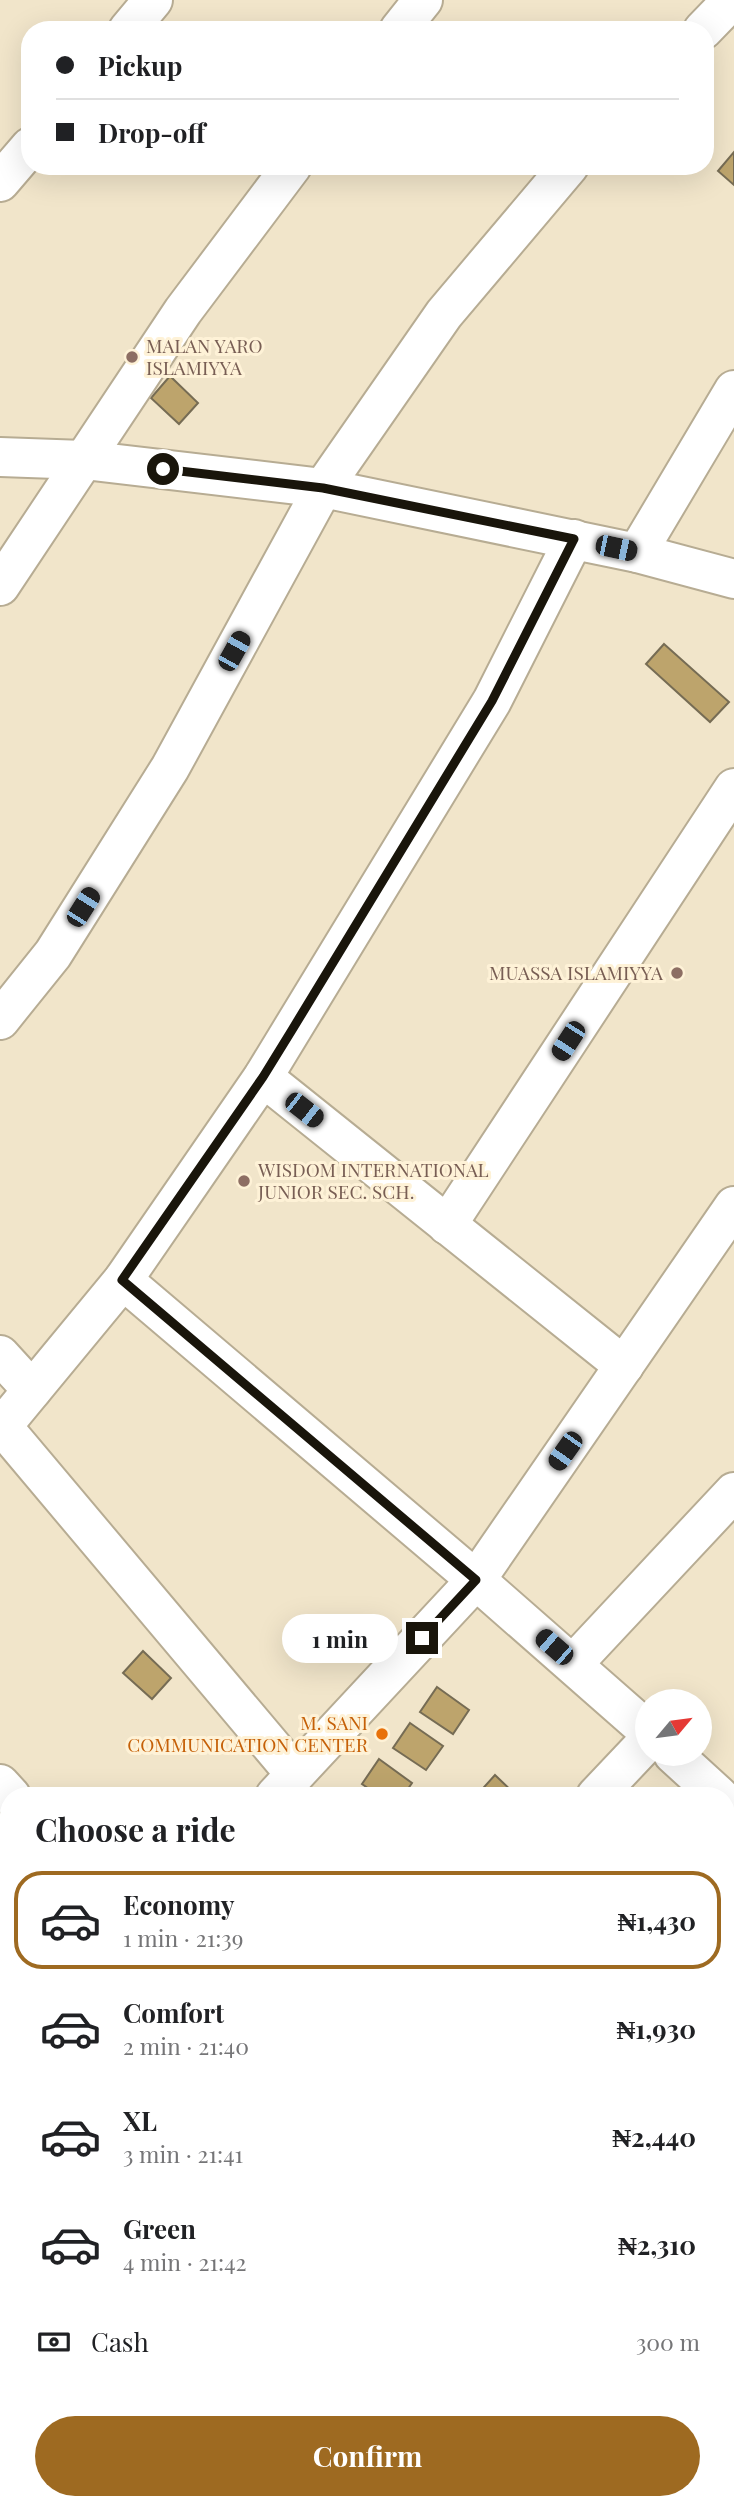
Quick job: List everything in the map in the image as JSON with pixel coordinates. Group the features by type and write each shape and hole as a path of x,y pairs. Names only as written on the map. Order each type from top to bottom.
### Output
{"street":[{"path":"136,21 153,0"},
{"path":"406,21 423,0"},
{"path":"712,21 732,0"},
{"path":"0,182 21,158"},
{"path":"0,586 183,311 285,175"},
{"path":"0,1020 53,954 170,768 323,488 444,314 561,175"},
{"path":"637,553 734,390"},
{"path":"0,457 84,460 323,488 574,539 734,579"},
{"path":"574,539 492,701 263,1077 122,1280 1,1427 285,1785 476,1580 734,1206"},
{"path":"447,1225 734,788"},
{"path":"263,1077 624,1366"},
{"path":"122,1280 476,1580 635,1719"},
{"path":"0,1355 32,1390"},
{"path":"573,1664 734,1492"},
{"path":"605,1787 635,1755"},
{"path":"686,1766 709,1787"}],"building":[{"path":"734,152 734,185 718,171"},
{"path":"170,376 198,403 179,424 151,398"},
{"path":"664,644 729,702 710,722 646,664"},
{"path":"143,1651 171,1678 152,1699 123,1673"},
{"path":"437,1687 469,1710 453,1734 420,1712"},
{"path":"410,1723 443,1746 426,1770 393,1748"},
{"path":"379,1759 412,1783 409,1787 366,1787 362,1784"},
{"path":"495,1775 508,1787 484,1787"}],"place":[{"name":"MALAN YARO ISLAMIYYA","path":"132,357"},
{"name":"MUASSA ISLAMIYYA","path":"677,973"},
{"name":"WISDOM INTERNATIONAL JUNIOR SEC. SCH.","path":"244,1181"},
{"name":"M. SANI COMMUNICATION CENTER","path":"382,1734"}],"route":[{"path":"163,469 323,488 574,539 492,701 292,1030 263,1077 122,1280 476,1580 422,1638"}]}
